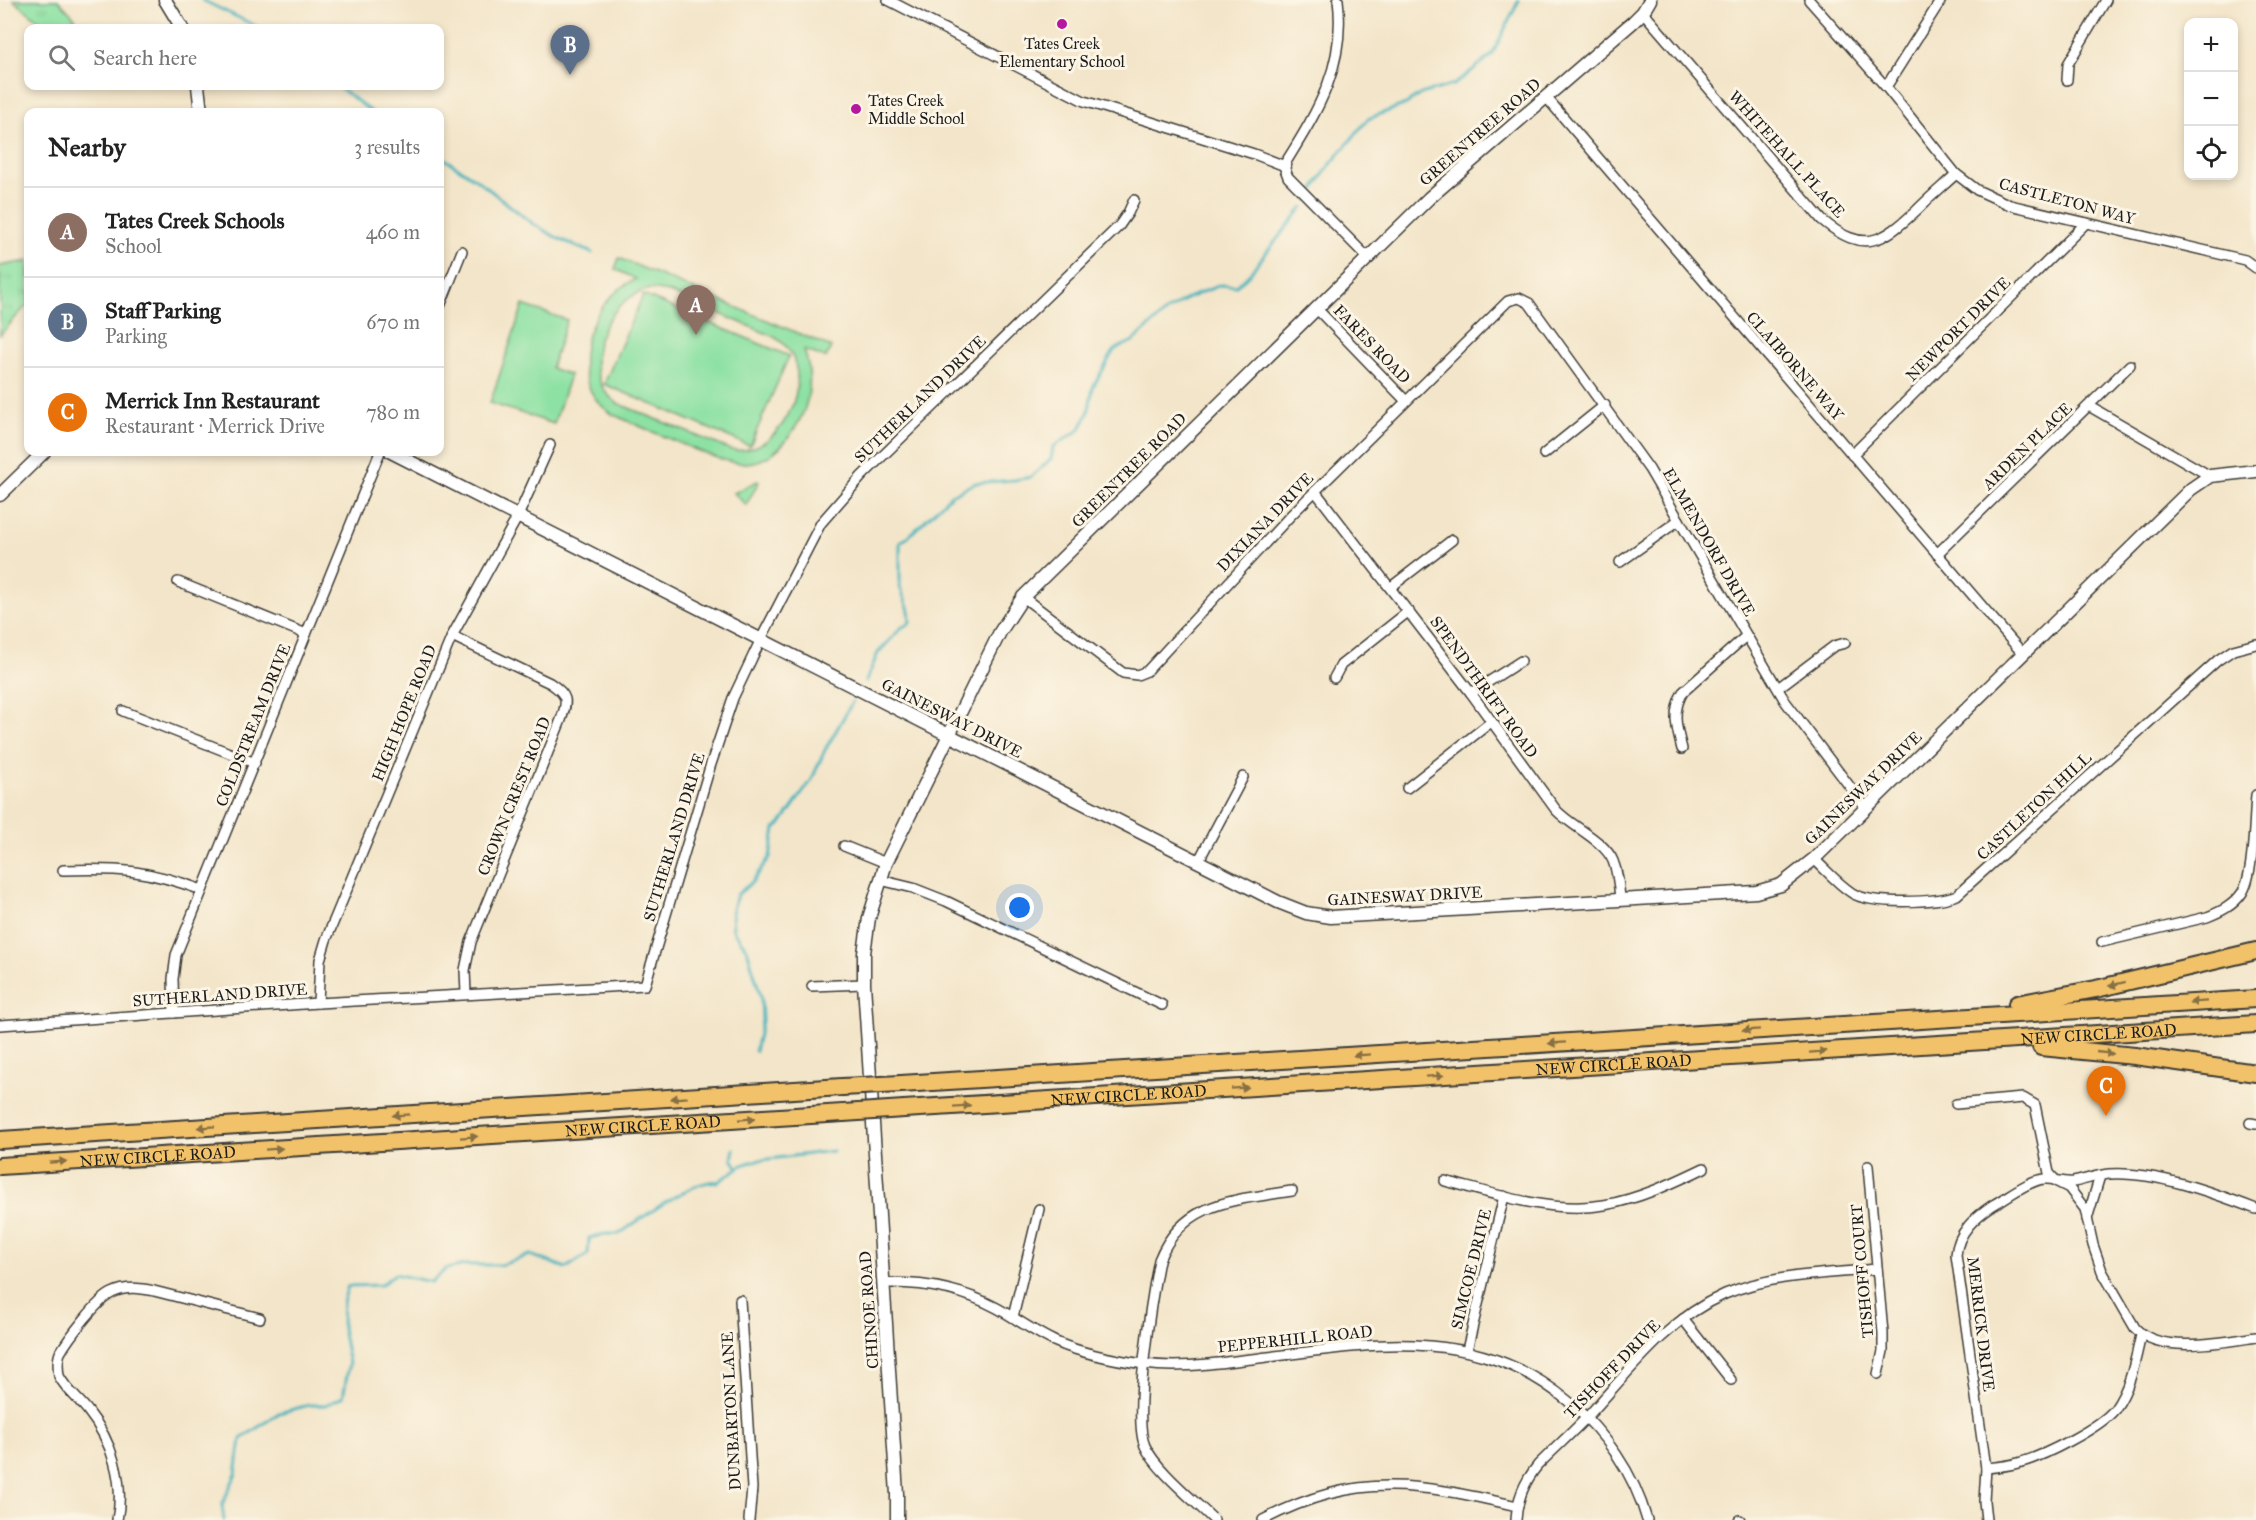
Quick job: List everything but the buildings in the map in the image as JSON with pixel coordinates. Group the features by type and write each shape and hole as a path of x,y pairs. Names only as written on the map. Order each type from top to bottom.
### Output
{"highway":[{"path":"1780,1029 2032,1002 2256,951"},
{"name":"NEW CIRCLE ROAD","path":"0,1140 2256,999"},
{"name":"NEW CIRCLE ROAD","path":"0,1166 2256,1024"},
{"path":"1920,1046 2025,1046 2069,1049 2256,1072"}],"street":[{"path":"165,0 180,24"},
{"path":"888,0 1084,101 1254,154 1285,166"},
{"path":"1338,0 1339,32 1330,82 1320,105 1285,166 1288,177 1368,258"},
{"name":"GREENTREE ROAD","path":"871,1097 864,984 868,926 880,880 886,863 1000,632 1023,597 1429,198 1643,12 1650,0"},
{"name":"CASTLETON WAY","path":"1809,0 1886,87 1956,174 1977,190 2010,205 2245,260 2256,268"},
{"path":"1886,87 1941,0"},
{"path":"2067,80 2068,64 2106,0"},
{"name":"WHITEHALL PLACE","path":"1643,12 1822,220 1842,235 1864,241 1885,237 1898,228 1956,174"},
{"path":"198,90 201,108"},
{"name":"CLAIBORNE WAY","path":"1546,98 2023,654"},
{"name":"SUTHERLAND DRIVE","path":"0,1025 318,1003 645,985 710,767 734,698 761,639 821,523 862,477 1119,226 1134,200"},
{"name":"NEWPORT DRIVE","path":"1852,455 2086,223"},
{"path":"444,296 462,251"},
{"name":"DIXIANA DRIVE","path":"1023,597 1124,673 1137,675 1146,672 1315,491 1508,301 1520,297"},
{"name":"ELMENDORF DRIVE","path":"1520,297 1529,303 1605,405 1649,469 1793,714 1866,808"},
{"name":"FARES ROAD","path":"1316,308 1406,401"},
{"path":"2089,406 2130,365"},
{"path":"1545,454 1605,405"},
{"name":"ARDEN PLACE","path":"1938,554 2089,406 2210,476"},
{"name":"HIGH HOPE ROAD","path":"318,1003 320,960 326,940 452,636 518,516 550,445"},
{"path":"0,495 40,456"},
{"name":"COLDSTREAM DRIVE","path":"174,1013 174,967 202,891 378,456"},
{"name":"GAINESWAY DRIVE","path":"399,456 1198,862 1294,909 1331,917 1770,890 1793,877 1814,859 2191,489 2210,476"},
{"path":"2210,476 2256,471"},
{"name":"SPENDTHRIFT ROAD","path":"1315,491 1391,587 1556,810 1565,820 1606,850 1616,870 1620,899"},
{"path":"1620,562 1679,520"},
{"path":"1391,587 1452,540"},
{"path":"178,582 306,634"},
{"path":"1334,678 1341,665 1409,611"},
{"name":"CROWN CREST ROAD","path":"452,636 550,683 562,692 566,699 561,720 471,942 465,970 466,994"},
{"path":"1683,749 1676,723 1677,703 1692,684 1746,636"},
{"path":"1778,688 1834,646 1845,643"},
{"name":"CASTLETON HILL","path":"1814,859 1853,894 1867,899 1939,900 1957,895 2218,660 2233,650 2256,644"},
{"path":"1471,693 1521,661"},
{"path":"123,711 255,763"},
{"path":"1407,788 1491,722"},
{"path":"1198,862 1243,777"},
{"path":"2102,942 2207,917 2222,911 2242,893 2253,862 2256,795"},
{"path":"844,846 886,863"},
{"path":"63,870 128,869 173,879 202,891"},
{"path":"880,880 913,888 946,901 1162,1005"},
{"path":"812,986 864,984"},
{"name":"CHINOE ROAD","path":"871,1097 897,1486 897,1520"},
{"path":"1956,1104 2023,1098 2036,1108 2049,1173 2057,1182 2069,1188 2085,1209 2093,1245 2103,1271 2135,1328 2142,1335 2155,1341 2180,1344 2256,1337"},
{"name":"TISHOFF COURT","path":"1868,1166 1883,1333 1883,1351 1878,1374"},
{"path":"1444,1181 1560,1207 1604,1206 1623,1201 1704,1168"},
{"name":"MERRICK DRIVE","path":"1986,1520 1983,1501 1986,1468 1958,1276 1957,1248 1963,1234 1979,1215 2038,1179 2074,1182 2117,1174 2167,1181 2213,1192 2256,1209"},
{"path":"2087,1219 2100,1176"},
{"path":"1214,1520 1156,1462 1145,1446 1140,1422 1159,1260 1164,1247 1178,1229 1202,1210 1219,1203 1292,1191"},
{"name":"SIMCOE DRIVE","path":"1467,1350 1504,1196"},
{"path":"1013,1317 1039,1209"},
{"name":"TISHOFF DRIVE","path":"1516,1520 1517,1506 1531,1474 1660,1338 1683,1319 1723,1295 1766,1282 1877,1269"},
{"name":"PEPPERHILL ROAD","path":"884,1283 920,1284 958,1291 976,1298 1066,1346 1145,1364 1193,1365 1369,1345 1424,1344 1467,1350 1502,1361 1538,1378 1587,1417 1626,1470 1647,1520"},
{"path":"117,1520 120,1496 112,1454 90,1413 58,1376 60,1353 97,1305 111,1293 123,1289 137,1288 154,1291 261,1318"},
{"name":"DUNBARTON LANE","path":"740,1300 752,1488 749,1520"},
{"path":"1683,1319 1731,1380"},
{"path":"1986,1468 2018,1464 2032,1459 2084,1432 2108,1416 2115,1409 2131,1379 2142,1335"},
{"path":"1263,1520 1318,1496 1369,1486 1406,1485 1433,1488 1517,1506"}],"green space":[{"path":"13,0 58,0 76,19 69,24 43,24"},
{"path":"619,258 831,347 826,358 804,350 809,369 808,398 797,425 772,454 759,461 746,463 716,458 614,415 597,401 587,383 584,364 586,344 592,324 603,305 618,290 636,279 615,269","holes":["650,289 669,292 770,335 787,347 795,365 797,384 792,405 783,424 769,439 751,448 731,450 617,403 604,390 597,374 596,356 600,338 608,321 633,295"]},
{"path":"24,262 24,308 0,335 0,266"},
{"path":"643,295 789,356 750,446 604,384"},
{"path":"523,305 567,320 551,368 570,375 554,424 490,403"},
{"path":"759,482 746,505 734,493"}],"waterway":[{"path":"202,0 252,24"},
{"path":"1313,191 1326,170 1368,119 1406,104 1421,94 1455,84 1492,55 1519,0"},
{"path":"342,90 367,108"},
{"path":"444,159 477,180 532,223 559,239 592,253"},
{"path":"866,681 878,653 901,628 910,623 909,610 900,587 900,542 907,538 951,495 975,483 1031,477 1051,459 1053,447 1079,430 1088,414 1093,387 1114,350 1133,341 1167,311 1188,298 1220,285 1236,286 1245,279 1303,207"},
{"path":"755,1051 762,1021 761,997 747,949 733,930 732,913 737,895 752,882 770,857 775,829 811,781 825,750 853,701"},
{"path":"224,1520 222,1505 236,1474 241,1439 279,1413 309,1405 326,1405 343,1397 349,1364 342,1328 343,1302 348,1286 381,1285 395,1274 431,1282 446,1269 465,1265 501,1265 530,1255 566,1268 588,1254 589,1238 605,1234 619,1234 682,1193 708,1182 718,1182 738,1168 732,1159 734,1149"},
{"path":"738,1167 753,1161 833,1151"}],"place":[{"name":"Tates Creek Elementary School","path":"1062,24"},
{"name":"Staff Parking","path":"570,75"},
{"name":"Tates Creek Middle School","path":"856,109"},
{"name":"Tates Creek Schools","path":"696,335"},
{"name":"Merrick Inn Restaurant","path":"2106,1116"}]}
